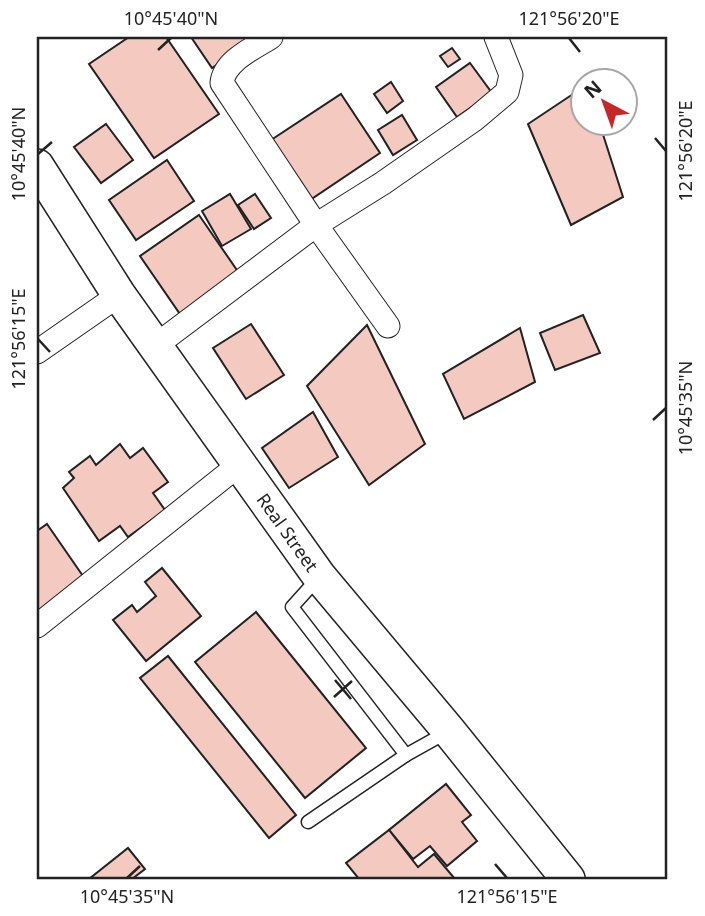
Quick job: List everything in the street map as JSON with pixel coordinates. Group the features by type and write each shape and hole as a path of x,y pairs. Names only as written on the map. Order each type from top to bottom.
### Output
{"main road":[{"name":"Real Street","path":"37,166 119,295 319,576 568,879"}],"street":[{"path":"271,37 231,64 223,74 222,83 316,225 388,326"},
{"path":"155,346 316,225 383,183 475,119 507,92 511,75 496,37"},
{"path":"37,352 119,295"},
{"path":"37,626 240,464"}],"lane":[{"path":"319,576 292,607 406,755"},
{"path":"308,822 406,755 449,731"}],"building":[{"path":"129,37 166,37 219,114 154,158 89,64"},
{"path":"191,37 252,37 254,40 212,68"},
{"path":"452,48 460,59 448,67 440,56"},
{"path":"470,63 492,93 457,117 436,87"},
{"path":"391,82 403,101 387,113 374,94"},
{"path":"341,94 380,153 307,202 268,142"},
{"path":"568,97 568,136 603,136 623,197 571,225 528,124"},
{"path":"402,115 417,140 393,155 378,130"},
{"path":"106,124 133,160 101,183 74,147"},
{"path":"167,160 194,201 136,240 109,200"},
{"path":"230,194 251,229 222,246 202,211"},
{"path":"255,194 271,218 254,229 238,205"},
{"path":"199,215 241,276 182,317 140,256"},
{"path":"583,315 600,353 555,370 540,333"},
{"path":"251,324 284,375 246,399 213,348"},
{"path":"367,325 425,444 369,485 307,386"},
{"path":"520,328 535,382 464,419 443,374"},
{"path":"313,412 338,457 289,488 262,448"},
{"path":"120,444 130,458 143,448 168,482 153,493 165,510 128,537 120,526 99,541 63,488 74,478 69,472 90,456 96,465"},
{"path":"47,524 85,579 37,612 37,531"},
{"path":"162,568 201,616 146,661 113,620 132,605 137,612 156,596 145,582"},
{"path":"256,612 366,748 305,798 195,662"},
{"path":"168,656 296,815 269,838 140,678"},
{"path":"446,784 471,815 462,822 477,841 447,866 430,846 413,859 389,830"},
{"path":"389,830 418,867 434,854 455,879 359,879 346,863"},
{"path":"128,848 145,869 132,879 89,879"}]}
